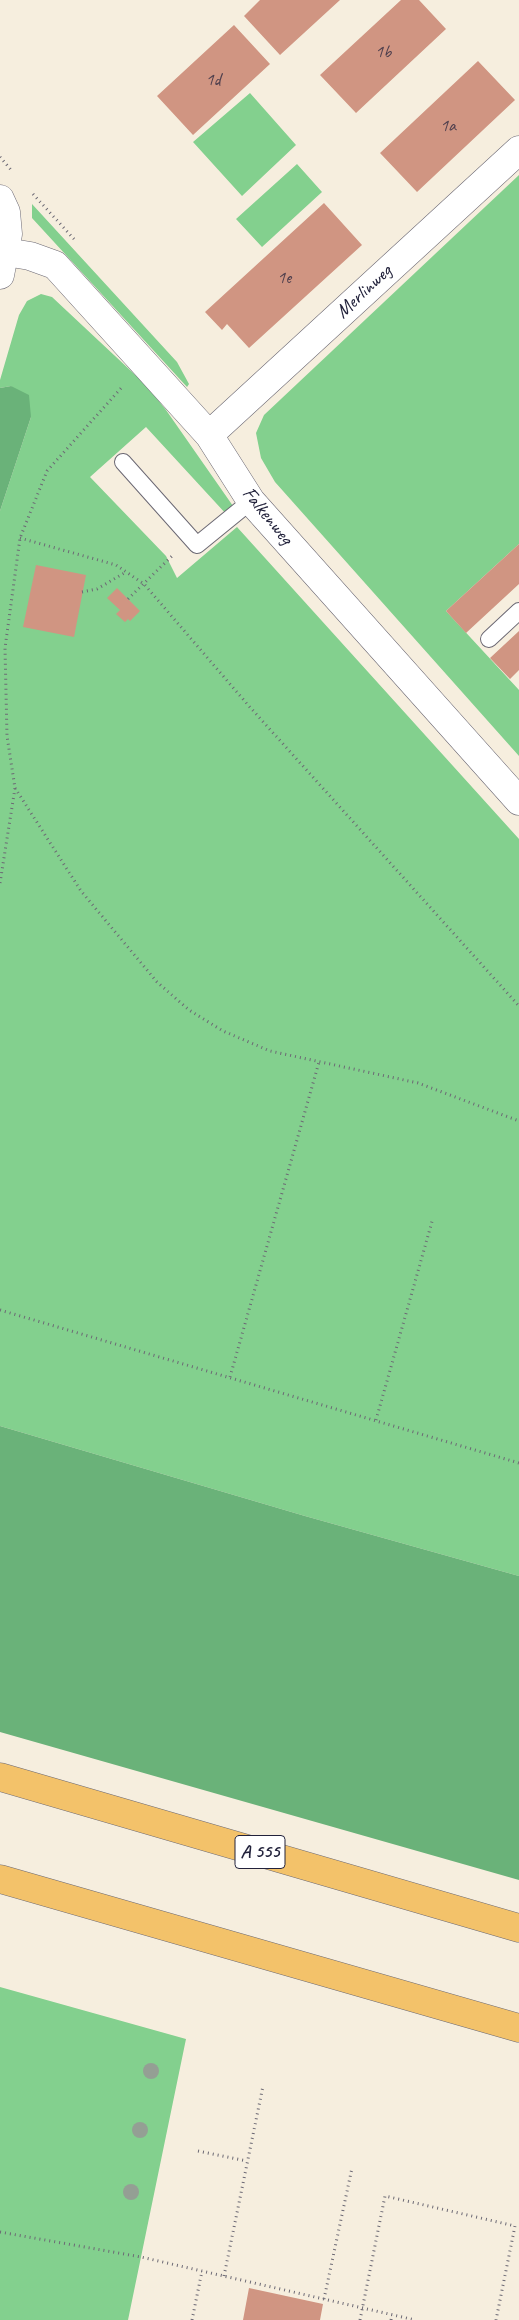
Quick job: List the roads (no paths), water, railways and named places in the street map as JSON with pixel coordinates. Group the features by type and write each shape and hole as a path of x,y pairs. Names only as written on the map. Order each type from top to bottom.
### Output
{"highway":[{"name":"A 555","path":"0,1777 519,1928"},
{"path":"0,1879 519,2028"}],"street":[{"name":"Merlinweg","path":"209,435 519,150"},
{"path":"0,199 6,212 8,234 3,264"},
{"name":"Falkenweg","path":"3,264 30,256 55,265 209,435 251,501 519,801"}],"lane":[{"path":"124,462 197,545 251,501"},
{"path":"489,639 519,611"}]}
